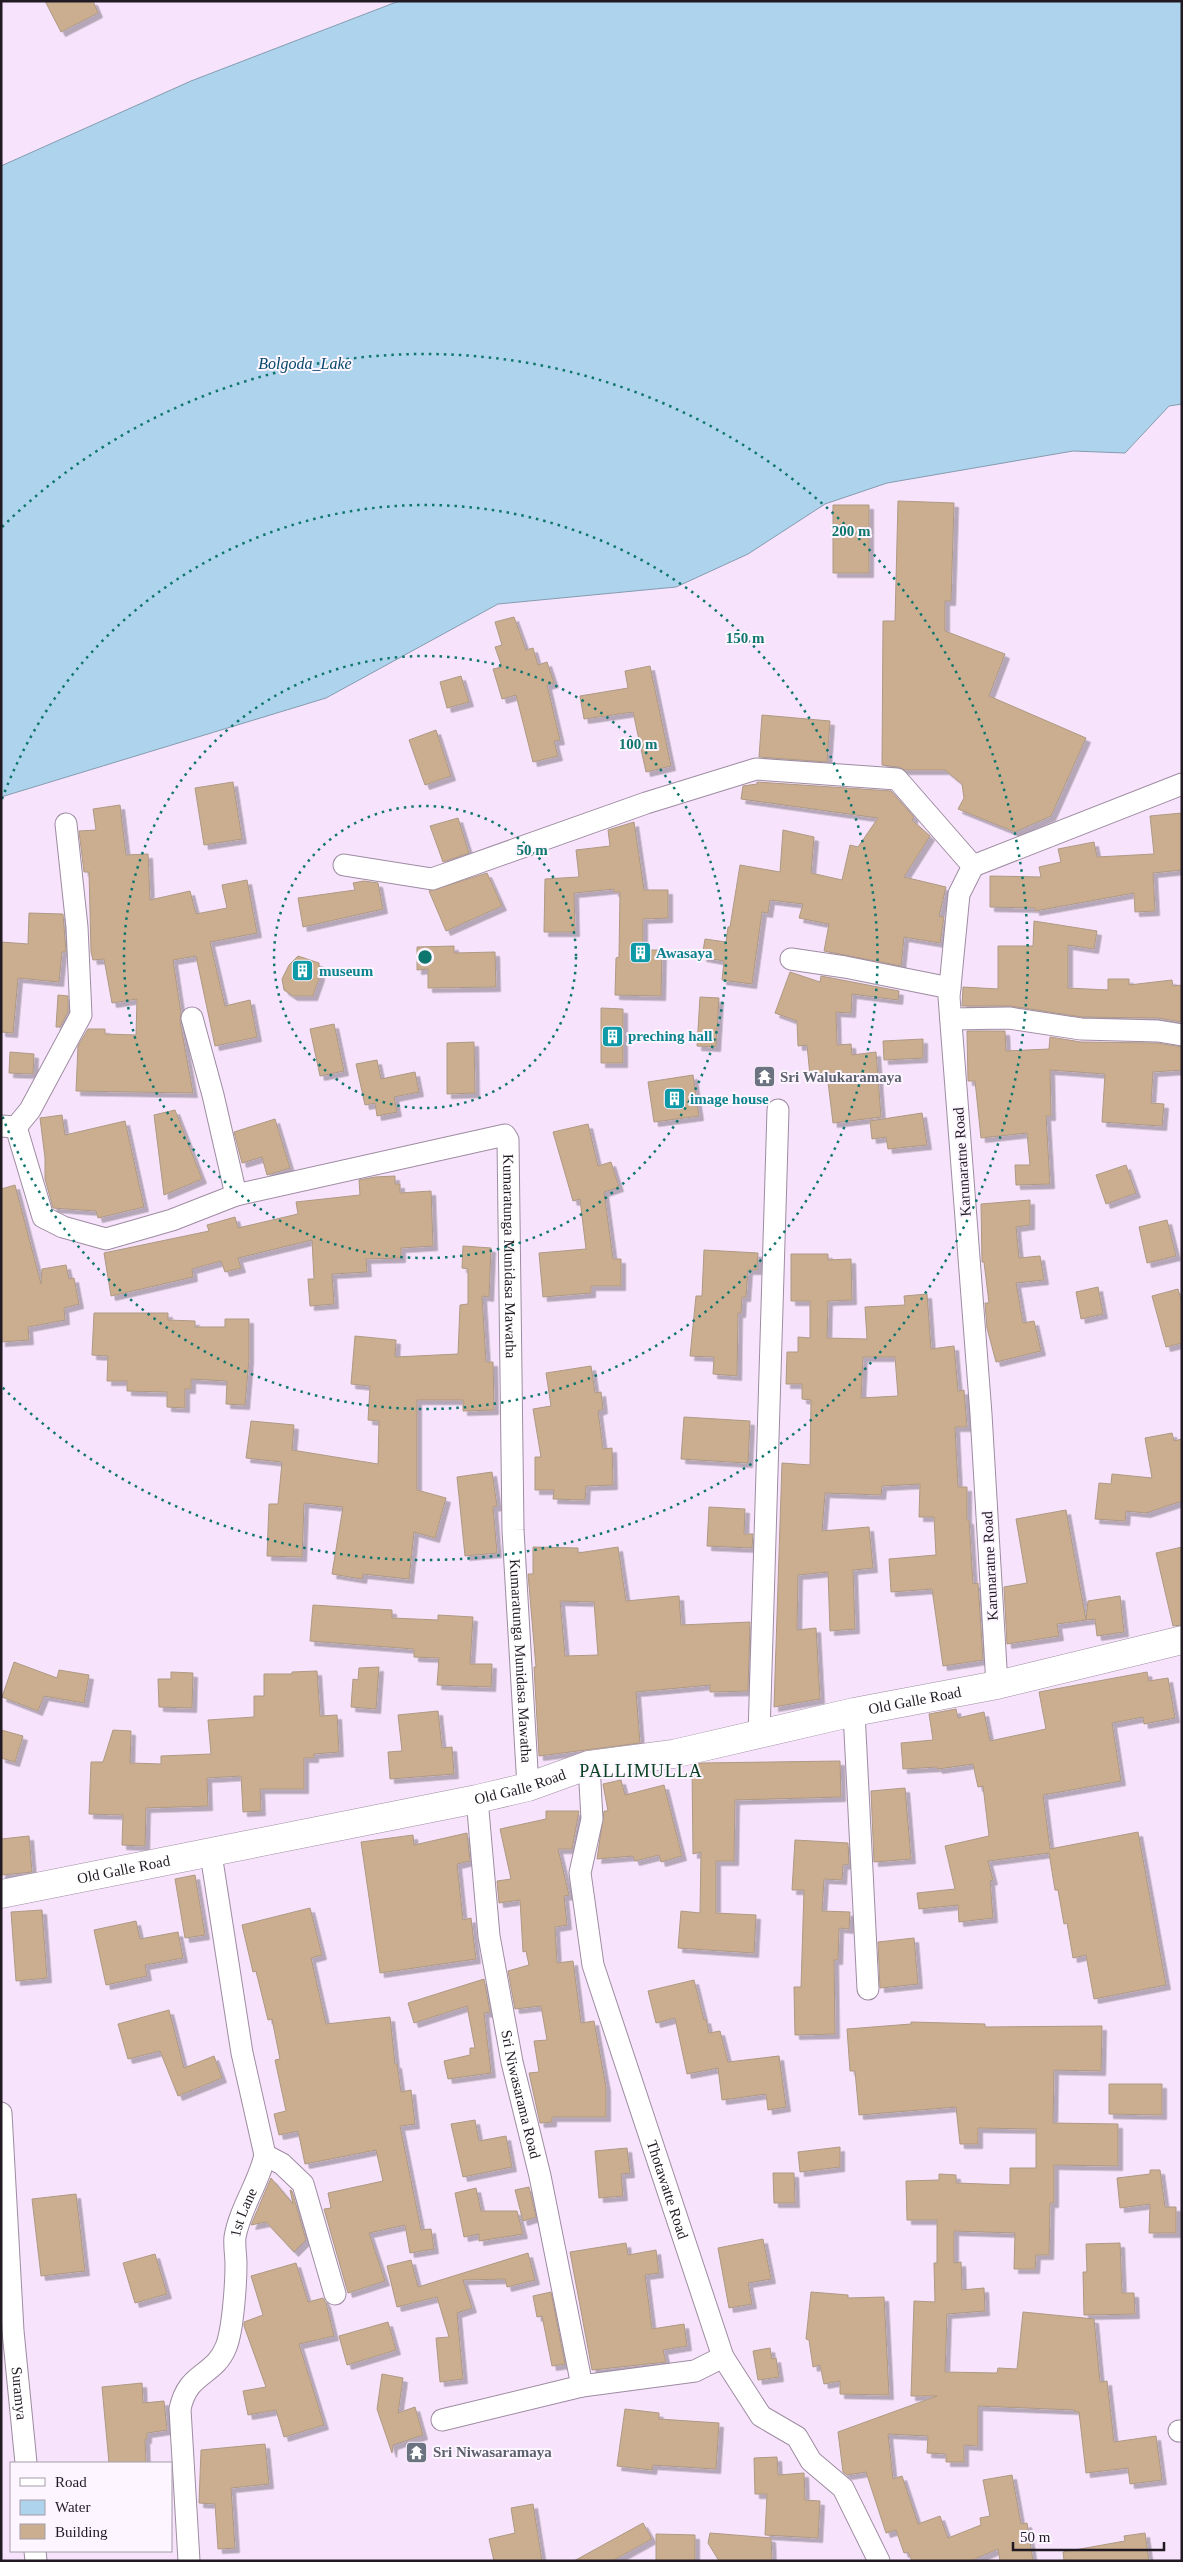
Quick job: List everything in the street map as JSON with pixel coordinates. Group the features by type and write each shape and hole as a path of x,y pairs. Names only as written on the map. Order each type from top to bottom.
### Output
{"highway":[{"name":"Old Galle Road","path":"1,1894 211,1854 477,1799 528,1787 589,1765 674,1754 854,1712 997,1685 1182,1640"}],"street":[{"path":"344,865 432,879 646,803 756,769 897,779 973,866 1182,784"},
{"path":"9,1127 30,1110 81,1015 76,927 66,824"},
{"name":"Karunaratne Road","path":"973,866 959,894 950,988 981,1414 997,1685"},
{"path":"791,959 845,967 950,988"},
{"path":"192,1018 213,1095 236,1195"},
{"path":"951,1018 1009,1018 1081,1029 1158,1031 1182,1035"},
{"path":"758,1735 778,1110"},
{"name":"Kumaratunga Munidasa Mawatha","path":"9,1127 43,1217 63,1227 106,1240 172,1220 236,1195 505,1135 508,1140 513,1530 528,1787"},
{"path":"854,1712 868,1989"},
{"name":"Thotawatte Road","path":"589,1765 592,1819 580,1873 593,1965 723,2357 761,2416 797,2437 811,2461 843,2488 879,2561"},
{"name":"Sri Niwasarama Road","path":"477,1799 489,1936 512,2062 542,2185 582,2386"},
{"path":"211,1854 242,2053 265,2155 282,2164 303,2184 335,2294"},
{"name":"Suramya","path":"1,2113 13,2331 26,2462"},
{"name":"1st Lane","path":"189,2561 180,2409 183,2394 192,2382 220,2360 227,2345 236,2263 234,2239 239,2219 262,2169 265,2155"},
{"path":"442,2420 582,2386 695,2371 723,2357"}],"water":[{"name":"Bolgoda_Lake","path":"399,1 1182,1 1182,404 1169,406 1125,453 1073,451 887,483 825,504 748,554 676,587 498,604 326,698 1,797 1,166 191,81"}],"building":[{"path":"45,1 93,1 98,13 61,32"},
{"path":"898,501 954,503 951,601 945,601 945,631 1005,654 989,696 1086,738 1051,816 1015,832 958,809 964,798 962,784 945,770 905,770 882,765 883,621 895,621"},
{"path":"833,505 869,505 869,573 833,573"},
{"path":"514,617 526,650 533,648 538,665 547,662 554,683 547,685 560,740 554,741 558,756 533,762 516,695 502,699 493,669 502,667 495,647 502,645 495,622"},
{"path":"650,666 671,766 646,772 633,712 584,719 580,696 628,688 625,671"},
{"path":"461,676 469,702 447,708 440,682"},
{"path":"762,715 830,721 827,762 759,757"},
{"path":"436,730 451,776 425,785 409,740"},
{"path":"233,782 242,839 204,845 195,788"},
{"path":"757,782 891,791 914,817 912,820 930,836 904,877 946,887 939,916 944,917 940,943 904,937 901,966 824,951 829,924 799,918 803,904 770,900 768,913 762,912 752,984 722,980 724,961 702,957 705,939 726,942 740,865 780,872 783,830 814,837 811,873 842,880 850,845 858,847 878,818 741,799 743,786 757,784"},
{"path":"120,805 126,855 148,854 150,900 190,891 196,914 227,908 222,885 247,880 257,933 210,942 225,1006 250,1000 257,1037 215,1046 196,956 173,960 181,1013 180,1021 193,1093 76,1091 78,1046 88,1029 105,1029 105,1034 136,1035 137,999 112,1003 104,959 93,960 91,952 89,872 84,872 79,831 96,830 93,809"},
{"path":"1182,813 1182,870 1153,873 1155,911 1135,912 1134,893 1035,911 1035,908 990,907 990,876 1041,877 1039,867 1061,862 1058,849 1094,842 1097,857 1154,854 1150,816"},
{"path":"458,818 469,853 443,862 430,826"},
{"path":"634,822 644,890 668,890 668,918 643,919 643,950 662,950 661,996 615,995 616,958 619,957 620,892 614,892 614,889 574,893 575,932 544,932 545,879 579,877 576,850 610,846 608,830"},
{"path":"487,873 502,906 446,931 429,891"},
{"path":"364,881 378,883 383,909 303,927 298,898 355,890 353,883"},
{"path":"29,913 63,914 66,952 62,952 59,982 18,978 13,1033 1,1032 1,942 28,944"},
{"path":"1034,921 1097,931 1094,949 1068,945 1068,988 1108,990 1108,979 1129,979 1129,985 1172,980 1173,986 1182,985 1182,1022 1158,1018 1082,1017 1011,1006 962,1006 963,987 998,989 998,946 1033,946"},
{"path":"454,946 454,953 495,952 496,987 428,988 428,969 417,970 417,947"},
{"name":"museum","path":"298,956 319,963 320,976 313,996 293,996 284,990 282,979 289,965"},
{"path":"790,972 820,982 821,976 899,991 898,1000 852,994 851,1013 836,1012 837,1045 851,1044 852,1055 876,1052 881,1117 833,1123 827,1074 810,1076 807,1045 798,1046 797,1021 775,1013"},
{"path":"58,995 68,996 68,1012 60,1027 56,1027"},
{"path":"700,997 719,998 716,1047 697,1046"},
{"name":"preching hall","path":"601,1008 623,1009 623,1063 601,1063"},
{"path":"334,1024 344,1071 320,1076 310,1029"},
{"path":"967,1031 1005,1031 1006,1051 1049,1049 1050,1037 1081,1042 1157,1043 1182,1047 1182,1070 1153,1072 1151,1103 1164,1104 1162,1126 1102,1122 1105,1074 1050,1070 1051,1116 1046,1116 1050,1184 1016,1185 1015,1165 1030,1165 1027,1133 981,1138 975,1081 968,1081"},
{"path":"923,1039 923,1058 884,1060 883,1041"},
{"path":"474,1042 475,1093 447,1094 447,1043"},
{"path":"10,1052 34,1054 33,1074 9,1073"},
{"path":"377,1060 381,1079 415,1072 419,1092 394,1097 397,1112 377,1116 375,1103 365,1105 356,1064"},
{"name":"image house","path":"693,1075 699,1116 654,1122 648,1082"},
{"path":"175,1110 202,1179 164,1195 154,1115"},
{"path":"922,1113 927,1145 888,1149 886,1137 872,1139 870,1121"},
{"path":"62,1115 65,1135 125,1121 144,1207 98,1218 96,1211 53,1208 45,1179 45,1158 40,1118"},
{"path":"275,1119 290,1168 267,1175 262,1157 242,1163 234,1132"},
{"path":"588,1124 598,1166 611,1162 619,1187 604,1192 613,1259 621,1259 621,1286 591,1286 591,1293 543,1297 539,1253 586,1249 580,1199 573,1201 553,1132"},
{"path":"1126,1165 1136,1193 1106,1204 1096,1175"},
{"path":"395,1176 395,1184 400,1184 400,1193 431,1191 433,1246 401,1248 401,1258 366,1259 367,1272 332,1274 334,1304 310,1306 308,1279 314,1279 312,1240 238,1258 241,1268 225,1272 221,1261 192,1269 193,1277 111,1296 104,1253 209,1231 207,1225 235,1217 238,1228 298,1214 296,1202 360,1195 359,1180"},
{"path":"15,1185 41,1284 42,1269 66,1265 69,1279 74,1278 79,1304 64,1308 65,1320 28,1327 29,1340 1,1342 1,1189"},
{"path":"1030,1200 1030,1225 1016,1227 1019,1258 1040,1256 1044,1280 1016,1283 1023,1323 1034,1321 1041,1351 996,1362 987,1328 985,1303 989,1303 984,1262 982,1262 981,1204"},
{"path":"1167,1220 1176,1256 1147,1263 1139,1227"},
{"path":"463,1246 491,1248 489,1297 482,1296 486,1362 493,1362 494,1410 463,1411 463,1400 417,1400 417,1490 446,1498 435,1538 414,1532 409,1579 363,1574 362,1579 332,1574 343,1507 304,1503 302,1557 267,1556 269,1504 278,1504 282,1462 246,1458 251,1421 294,1425 292,1450 378,1464 379,1421 368,1420 370,1386 351,1384 355,1336 396,1340 395,1357 458,1354 460,1305 468,1304 468,1269 462,1268"},
{"path":"704,1250 758,1253 757,1270 748,1270 746,1297 742,1297 741,1313 738,1313 737,1376 713,1374 714,1357 690,1356 696,1296 702,1296"},
{"path":"791,1254 828,1254 828,1260 851,1259 852,1300 828,1301 827,1338 867,1339 865,1307 905,1305 904,1296 927,1294 931,1349 954,1346 958,1391 964,1390 967,1427 955,1427 958,1487 967,1487 967,1520 969,1520 973,1584 978,1583 983,1660 943,1666 932,1589 891,1592 889,1559 936,1555 934,1517 919,1517 920,1484 882,1486 881,1495 825,1493 822,1531 869,1527 873,1568 853,1570 855,1629 830,1631 828,1572 798,1575 797,1630 816,1628 820,1699 774,1707 782,1463 810,1465 811,1400 802,1399 802,1384 786,1384 787,1352 798,1352 798,1337 810,1338 810,1301 791,1301","holes":["863,1357 895,1357 898,1396 861,1398"]},
{"path":"1098,1287 1103,1314 1081,1319 1076,1292"},
{"path":"1178,1289 1182,1303 1182,1343 1166,1347 1152,1296"},
{"path":"94,1313 168,1313 168,1320 195,1321 195,1327 225,1327 225,1319 249,1319 249,1359 245,1405 226,1404 227,1381 191,1379 191,1389 185,1389 185,1408 167,1407 167,1392 127,1391 127,1381 107,1381 108,1356 92,1355"},
{"path":"591,1366 595,1393 601,1392 603,1409 598,1411 603,1449 612,1448 613,1485 586,1486 585,1500 553,1499 554,1490 535,1490 535,1457 541,1457 533,1409 551,1406 546,1373"},
{"path":"684,1417 750,1421 748,1463 681,1459"},
{"path":"1172,1433 1174,1441 1182,1439 1182,1501 1146,1513 1126,1511 1125,1521 1095,1519 1099,1483 1111,1484 1112,1474 1152,1478 1145,1438"},
{"path":"492,1472 497,1506 493,1507 497,1553 465,1556 457,1477"},
{"path":"709,1507 745,1509 744,1534 753,1534 752,1548 707,1546"},
{"path":"1066,1510 1086,1620 1057,1624 1059,1636 1007,1644 1004,1587 1027,1583 1016,1519"},
{"path":"533,1547 578,1548 578,1553 618,1547 626,1601 679,1596 681,1625 750,1622 748,1691 710,1692 710,1685 636,1692 640,1743 539,1756 534,1667 536,1667 528,1574 533,1574","holes":["560,1601 594,1602 598,1655 565,1656"]},
{"path":"1182,1547 1182,1625 1173,1626 1156,1553"},
{"path":"1120,1596 1124,1632 1097,1636 1095,1619 1086,1620 1088,1601"},
{"path":"313,1605 392,1610 392,1618 438,1620 438,1615 473,1617 470,1664 492,1664 491,1687 437,1685 439,1658 414,1657 414,1649 310,1641"},
{"path":"14,1662 57,1678 59,1670 89,1675 84,1703 44,1696 38,1711 2,1697"},
{"path":"379,1667 376,1709 351,1707 353,1679 358,1680 359,1668"},
{"path":"317,1671 320,1716 337,1715 339,1752 314,1754 314,1758 304,1758 304,1789 260,1789 261,1811 243,1812 241,1776 207,1778 208,1806 146,1808 145,1846 122,1845 123,1815 89,1814 91,1762 103,1762 113,1730 131,1731 130,1763 161,1764 161,1756 211,1754 208,1720 254,1717 254,1696 264,1696 264,1674 292,1674 292,1672"},
{"path":"171,1672 193,1673 192,1708 159,1707 158,1679 171,1679"},
{"path":"1147,1672 1149,1681 1168,1678 1175,1718 1144,1724 1143,1717 1112,1723 1121,1781 1043,1795 1050,1849 1138,1832 1166,1985 1094,1999 1086,1955 1073,1958 1067,1923 1064,1924 1058,1890 1055,1890 1049,1853 988,1861 993,1880 990,1881 993,1918 959,1922 958,1905 919,1909 917,1893 955,1889 945,1846 989,1836 983,1786 978,1787 973,1764 938,1769 937,1767 903,1769 901,1743 933,1740 929,1714 956,1709 958,1718 984,1712 990,1741 1046,1729 1039,1692"},
{"path":"438,1711 442,1748 452,1747 454,1774 390,1779 388,1752 402,1751 398,1715"},
{"path":"1,1730 23,1736 15,1762 1,1758"},
{"path":"840,1761 841,1797 735,1800 734,1861 716,1861 716,1913 756,1915 754,1953 678,1948 681,1911 700,1913 701,1852 693,1854 692,1766 701,1763"},
{"path":"621,1780 625,1795 664,1785 682,1856 661,1862 659,1855 635,1861 633,1856 597,1859 604,1811 608,1811 603,1784"},
{"path":"905,1788 911,1859 874,1862 871,1791"},
{"path":"546,1811 579,1811 572,1849 558,1849 569,1895 564,1896 567,1925 555,1927 557,1963 573,1961 581,2023 594,2021 606,2087 606,2117 552,2117 552,2122 540,2123 529,2073 539,2072 534,2041 547,2040 541,2006 515,2009 508,1971 529,1965 526,1951 523,1952 520,1900 499,1903 497,1881 511,1879 500,1829 546,1819"},
{"path":"467,1833 470,1861 457,1864 463,1920 471,1918 476,1959 380,1973 361,1842 413,1835 414,1845"},
{"path":"29,1836 32,1872 1,1875 1,1839"},
{"path":"795,1840 848,1843 849,1864 843,1865 842,1880 824,1879 822,1911 850,1912 849,1929 839,1928 838,1960 834,1960 835,2034 795,2035 794,1987 801,1987 804,1890 792,1890"},
{"path":"195,1875 205,1935 185,1938 175,1879"},
{"path":"310,1908 322,1955 311,1958 326,2024 390,2017 395,2064 397,2064 401,2092 411,2090 415,2124 400,2126 421,2230 431,2229 434,2249 410,2253 405,2225 369,2233 385,2281 348,2293 324,2209 331,2208 328,2193 383,2181 376,2150 305,2164 298,2131 279,2135 274,2114 286,2111 275,2060 280,2059 272,2019 268,2020 256,1971 253,1972 242,1925"},
{"path":"42,1910 47,1978 16,1981 11,1912"},
{"path":"136,1921 140,1939 178,1932 183,1958 145,1965 147,1976 106,1985 94,1930"},
{"path":"914,1938 918,1984 880,1988 878,1942"},
{"path":"484,1979 490,2012 484,2013 491,2073 448,2079 444,2061 470,2055 470,2048 475,2048 467,2006 414,2023 408,2003"},
{"path":"694,1980 709,2033 720,2031 728,2062 779,2056 786,2107 768,2110 766,2094 722,2100 718,2068 687,2074 675,2018 656,2023 648,1991"},
{"path":"169,2010 184,2068 214,2056 222,2078 178,2096 160,2051 128,2059 118,2024"},
{"path":"911,2022 985,2024 985,2027 1102,2026 1101,2071 1054,2070 1053,2123 1118,2124 1118,2166 1054,2165 1054,2203 1050,2203 1049,2255 1036,2255 1035,2269 1014,2269 1015,2233 954,2231 954,2263 961,2262 962,2290 984,2288 985,2311 947,2314 945,2372 997,2373 998,2368 1017,2369 1023,2312 1094,2319 1100,2382 1107,2381 1114,2442 1156,2436 1162,2480 1130,2484 1128,2468 1086,2473 1079,2412 1075,2412 1075,2410 978,2406 978,2446 964,2445 964,2462 946,2462 946,2454 927,2453 928,2436 888,2434 893,2479 902,2476 918,2524 940,2516 948,2538 981,2525 980,2518 990,2516 983,2480 1012,2475 1021,2524 1027,2523 1033,2561 1000,2561 998,2549 970,2561 912,2561 908,2552 904,2553 896,2530 886,2533 866,2472 847,2475 843,2472 838,2432 937,2396 911,2396 914,2301 935,2302 934,2263 937,2263 937,2220 907,2220 906,2181 939,2180 939,2174 956,2175 956,2183 1010,2185 1010,2168 1036,2168 1036,2129 978,2128 978,2144 960,2144 956,2107 859,2115 855,2071 850,2071 847,2029 911,2024"},
{"path":"1109,2084 1162,2084 1162,2115 1109,2114"},
{"path":"475,2120 479,2141 506,2136 512,2167 463,2177 451,2124"},
{"path":"840,2147 840,2167 800,2172 798,2152"},
{"path":"627,2148 630,2173 621,2174 623,2196 599,2198 595,2151"},
{"path":"1150,2170 1160,2170 1165,2207 1176,2207 1176,2233 1149,2233 1150,2204 1120,2208 1117,2178 1150,2174"},
{"path":"773,2173 794,2173 795,2203 774,2203"},
{"path":"271,2178 293,2204 290,2190 292,2191 306,2240 294,2252 266,2222 251,2225"},
{"path":"529,2187 536,2217 523,2221 515,2190"},
{"path":"476,2188 481,2211 517,2211 523,2234 479,2241 479,2234 464,2237 455,2193"},
{"path":"76,2194 85,2271 41,2276 32,2199"},
{"path":"763,2239 771,2279 748,2283 752,2304 729,2308 718,2248"},
{"path":"626,2243 628,2255 656,2250 659,2273 645,2275 652,2329 684,2324 687,2346 663,2350 666,2362 592,2370 570,2252"},
{"path":"1120,2243 1122,2293 1134,2293 1135,2314 1084,2315 1083,2272 1087,2272 1086,2244"},
{"path":"528,2253 535,2280 507,2287 505,2279 463,2280 472,2308 457,2313 463,2379 440,2382 436,2338 449,2337 437,2297 397,2307 387,2266 411,2260 418,2287"},
{"path":"155,2254 167,2294 135,2303 123,2263"},
{"path":"296,2263 308,2302 323,2298 326,2303 334,2336 299,2344 324,2425 284,2437 276,2410 248,2415 243,2391 266,2387 244,2322 263,2315 251,2276"},
{"path":"551,2292 565,2364 552,2366 542,2316 537,2317 533,2296"},
{"path":"811,2292 848,2295 848,2298 884,2297 889,2395 840,2394 840,2381 824,2384 820,2365 813,2367 809,2340 806,2339"},
{"path":"388,2322 396,2350 347,2365 339,2336"},
{"path":"770,2348 772,2359 776,2358 779,2377 758,2380 753,2351"},
{"path":"382,2374 403,2378 398,2413 415,2407 423,2435 393,2445 392,2453 377,2409"},
{"path":"142,2383 143,2403 164,2401 167,2430 147,2433 147,2439 145,2439 146,2462 109,2462 102,2387"},
{"path":"625,2409 659,2413 659,2419 719,2423 716,2469 653,2465 652,2470 617,2466"},
{"path":"265,2444 269,2484 231,2488 235,2548 218,2549 215,2504 199,2503 201,2450"},
{"path":"777,2457 778,2475 804,2473 805,2500 820,2501 818,2538 765,2535 767,2494 755,2494 754,2458"},
{"path":"533,2504 542,2561 494,2561 489,2539 515,2533 511,2508"},
{"path":"643,2523 652,2539 612,2561 574,2561"},
{"path":"710,2533 771,2538 772,2561 719,2561 708,2543"},
{"path":"1145,2533 1149,2561 1064,2561 1063,2552 1125,2541 1124,2536"},
{"path":"656,2534 695,2535 695,2561 656,2561"}],"place":[{"name":"Awasaya","path":"640,953"},
{"name":"museum","path":"303,971"},
{"name":"preching hall","path":"612,1036"},
{"name":"Sri Walukaramaya","path":"764,1077"},
{"name":"image house","path":"674,1099"},
{"name":"Sri Niwasaramaya","path":"417,2452"}],"district":[{"name":"PALLIMULLA","path":"641,1771"}]}
